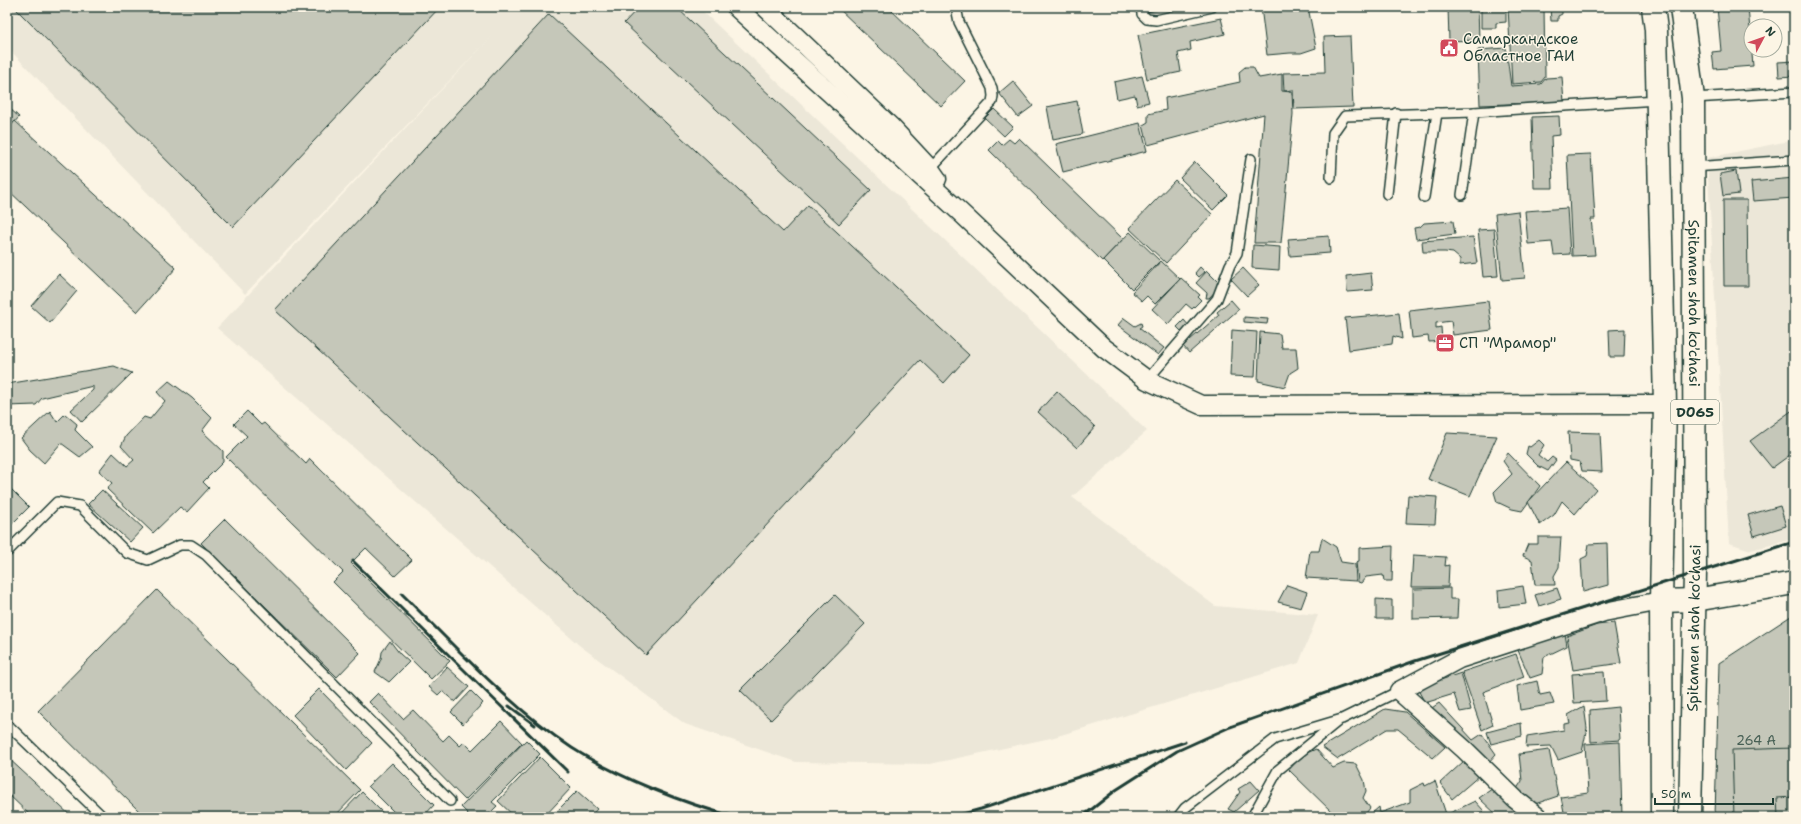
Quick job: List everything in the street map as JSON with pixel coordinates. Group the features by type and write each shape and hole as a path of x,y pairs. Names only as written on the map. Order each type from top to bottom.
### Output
{"main road":[{"name":"Spitamen shoh ko'chasi","path":"1653,7 1656,30 1665,404 1662,601 1662,817"},
{"name":"Spitamen shoh ko'chasi","path":"1681,7 1693,98 1692,167 1695,600 1690,817"},
{"path":"1662,601 1695,600 1794,583"}],"street":[{"path":"736,7 960,212 1104,348 1147,380 1201,405 1665,404"},
{"path":"765,7 890,126 930,169 960,212"},
{"path":"1538,817 1515,799 1465,750 1399,691 1459,659 1604,612 1662,601"}],"lane":[{"path":"930,169 992,102 993,96 992,88 959,22 956,7"},
{"path":"1141,7 1142,14 1147,19 1156,20 1212,7"},
{"path":"1693,98 1794,92"},
{"path":"1331,178 1333,133 1345,116 1396,113 1474,112 1657,100"},
{"path":"1462,196 1474,112"},
{"path":"1387,194 1396,113"},
{"path":"1424,196 1437,113"},
{"path":"1147,380 1217,300 1230,265 1237,253 1251,159"},
{"path":"1692,167 1794,160"},
{"path":"7,552 57,502 80,506 127,553 148,560 180,545 191,545 206,556 450,801"},
{"path":"1178,817 1185,808 1275,739 1342,718 1399,691"},
{"path":"1252,817 1278,770 1342,718"},
{"path":"7,724 103,817"}],"shaded area":[{"path":"7,7 698,7 1147,431 1072,497 1215,606 1318,615 1299,663 1051,738 930,764 796,762 685,724 579,645 217,328 495,33 245,294 7,47"},
{"path":"1794,140 1794,539 1751,550 1729,543 1707,158"}],"building":[{"path":"14,7 440,7 233,227"},
{"path":"639,7 676,7 871,190 839,224 624,23"},
{"path":"837,7 888,7 965,81 941,106"},
{"path":"1146,7 1170,7 1147,12"},
{"path":"1261,7 1308,7 1316,48 1301,53 1267,55"},
{"path":"1448,7 1478,7 1479,40 1449,41"},
{"path":"1481,7 1506,7 1506,22 1496,23 1496,28 1481,28"},
{"path":"1508,7 1544,7 1545,77 1541,82 1512,84"},
{"path":"1550,7 1560,7 1562,10 1562,14 1558,16 1558,21 1551,21"},
{"path":"1717,7 1748,7 1749,18 1743,18 1743,58 1752,58 1753,66 1714,69 1712,52 1721,51"},
{"path":"549,14 783,232 808,205 969,355 944,383 920,360 646,655 275,310"},
{"path":"1221,18 1225,34 1190,42 1191,50 1178,53 1181,72 1147,79 1138,35"},
{"path":"1350,36 1353,107 1294,109 1293,90 1284,91 1283,73 1325,72 1324,37"},
{"path":"1506,48 1511,86 1541,84 1546,78 1562,77 1564,102 1480,105 1478,50"},
{"path":"1794,61 1794,76 1779,77 1778,62"},
{"path":"1245,67 1253,67 1259,78 1282,74 1282,91 1292,92 1293,114 1281,243 1254,243 1264,114 1148,145 1143,125 1148,122 1148,114 1166,110 1165,98 1240,82 1239,72"},
{"path":"1142,76 1149,102 1137,105 1135,95 1117,99 1114,82"},
{"path":"1013,81 1033,106 1018,117 999,93"},
{"path":"1077,101 1083,134 1053,140 1047,107"},
{"path":"7,106 19,117 7,131"},
{"path":"994,109 1013,127 1004,136 985,118"},
{"path":"1559,116 1560,135 1551,136 1553,188 1534,188 1532,117"},
{"path":"15,121 176,268 137,312 7,189 7,130"},
{"path":"1140,123 1147,151 1063,172 1056,144"},
{"path":"1019,138 1123,239 1102,261 989,150 998,141 1002,145 1009,139 1014,143"},
{"path":"1591,154 1595,219 1591,219 1595,255 1572,256 1567,155"},
{"path":"1195,162 1228,195 1213,210 1180,178"},
{"path":"1736,171 1739,194 1723,196 1720,174"},
{"path":"1794,178 1794,198 1753,201 1751,182"},
{"path":"1175,180 1212,214 1166,263 1129,228"},
{"path":"1723,200 1747,200 1748,286 1724,286"},
{"path":"1567,208 1570,254 1554,255 1552,242 1528,244 1525,211"},
{"path":"1518,211 1525,278 1502,280 1495,214"},
{"path":"1453,221 1455,234 1416,239 1414,228 1420,227 1424,223"},
{"path":"1494,229 1498,276 1483,277 1478,230"},
{"path":"1130,232 1160,261 1132,289 1103,260"},
{"path":"1329,236 1330,253 1290,256 1288,239"},
{"path":"1473,237 1477,263 1460,265 1460,259 1453,253 1423,252 1422,241"},
{"path":"1253,245 1280,247 1279,270 1252,268"},
{"path":"1161,261 1180,279 1155,304 1147,296 1142,301 1132,292"},
{"path":"1200,267 1205,272 1199,277 1195,273"},
{"path":"1243,268 1259,285 1247,296 1231,279"},
{"path":"1207,271 1221,285 1209,298 1206,298 1207,293 1196,283"},
{"path":"1371,273 1373,290 1347,292 1346,276"},
{"path":"59,274 77,291 50,323 31,306"},
{"path":"1181,278 1200,295 1198,297 1201,300 1192,309 1186,304 1168,324 1152,309"},
{"path":"1231,300 1239,309 1189,353 1183,346 1219,315 1217,312"},
{"path":"1488,301 1492,330 1453,335 1451,321 1436,323 1436,328 1441,327 1442,341 1429,342 1428,336 1412,338 1409,310"},
{"path":"1399,313 1402,339 1393,336 1392,344 1349,350 1345,318"},
{"path":"1244,317 1268,319 1267,324 1244,322"},
{"path":"1124,318 1135,326 1141,323 1142,326 1139,328 1164,348 1158,355 1118,325"},
{"path":"1184,320 1190,327 1183,333 1177,327"},
{"path":"1625,329 1624,357 1610,357 1609,330"},
{"path":"1232,330 1257,332 1255,377 1230,376"},
{"path":"1260,332 1280,334 1282,348 1296,348 1298,368 1290,373 1285,387 1258,381"},
{"path":"114,366 132,373 82,422 71,410 93,390 93,386 42,398 36,405 7,406 7,384"},
{"path":"169,381 192,398 212,418 202,431 223,451 223,462 203,482 209,488 187,512 180,507 153,533 107,489 112,483 99,471 113,453 127,466 134,460 121,446 126,436 144,417 150,419 165,401 157,392"},
{"path":"1057,391 1095,427 1077,448 1038,412"},
{"path":"1794,409 1794,452 1772,468 1750,441"},
{"path":"50,411 57,422 65,414 77,424 75,430 92,447 80,457 61,443 44,463 30,450 21,438"},
{"path":"247,411 261,425 264,423 306,464 310,459 412,560 395,576 366,548 351,563 450,661 431,679 333,582 343,572 226,457 247,436 234,424"},
{"path":"1568,432 1600,433 1602,472 1582,471 1580,462 1570,460"},
{"path":"1447,433 1497,436 1470,496 1428,479"},
{"path":"1539,440 1544,445 1538,455 1547,462 1552,457 1556,460 1548,471 1538,466 1526,454 1528,446 1530,447"},
{"path":"1508,453 1540,486 1522,511 1512,509 1497,502 1494,492 1512,474 1503,461"},
{"path":"1566,462 1596,489 1575,514 1562,501 1554,515 1540,525 1528,502"},
{"path":"7,485 29,507 7,529"},
{"path":"102,490 143,528 130,542 88,504"},
{"path":"1408,495 1437,497 1435,524 1406,523"},
{"path":"1780,506 1786,526 1754,536 1748,515"},
{"path":"225,519 360,653 337,677 201,543"},
{"path":"1538,537 1561,537 1559,567 1554,576 1555,585 1535,585 1532,560 1523,556 1528,544 1538,544"},
{"path":"1322,538 1336,547 1341,562 1355,564 1356,581 1306,578 1310,551 1319,551"},
{"path":"1607,543 1608,585 1583,592 1581,559 1587,556 1589,544"},
{"path":"1393,546 1392,581 1384,581 1383,575 1366,577 1361,583 1358,582 1356,562 1359,561 1359,548"},
{"path":"1413,555 1446,557 1445,566 1449,565 1448,587 1411,587"},
{"path":"1287,585 1307,592 1301,608 1278,602"},
{"path":"1523,586 1526,604 1499,607 1498,590"},
{"path":"1450,588 1450,599 1458,599 1457,618 1413,619 1413,589"},
{"path":"1557,588 1561,599 1539,606 1535,595"},
{"path":"157,590 360,790 334,817 145,817 38,711"},
{"path":"835,595 865,624 771,720 740,690"},
{"path":"1376,599 1392,600 1392,619 1376,619"},
{"path":"1794,614 1794,817 1715,817 1719,663"},
{"path":"1614,623 1621,663 1573,670 1567,636 1597,625"},
{"path":"1565,634 1567,646 1544,657 1542,674 1530,678 1517,648"},
{"path":"390,641 400,654 409,662 389,682 375,672 381,659 382,652"},
{"path":"1516,654 1524,677 1483,692 1493,725 1482,730 1462,672"},
{"path":"447,667 469,687 455,702 442,691 438,695 429,687"},
{"path":"1604,672 1606,701 1574,703 1572,674"},
{"path":"1461,673 1471,710 1460,712 1454,694 1425,703 1417,688"},
{"path":"1537,681 1540,695 1550,693 1554,704 1520,710 1517,686"},
{"path":"319,689 372,743 346,770 293,715"},
{"path":"471,691 483,703 463,724 451,712"},
{"path":"378,693 403,719 413,710 443,741 449,735 460,746 464,742 472,750 501,721 522,743 465,800 369,702"},
{"path":"1439,703 1473,740 1482,734 1496,754 1488,763 1429,710"},
{"path":"1584,706 1587,728 1582,752 1558,760 1551,746 1526,747 1527,736 1564,730 1564,724 1570,723 1568,715"},
{"path":"1618,707 1620,740 1591,742 1590,710"},
{"path":"1385,709 1405,712 1445,747 1433,758 1398,729 1387,729 1338,759 1322,747"},
{"path":"1521,723 1522,736 1491,744 1487,732"},
{"path":"526,740 540,754 492,802 497,806 486,817 471,817 461,807"},
{"path":"1620,742 1622,817 1565,817 1561,797 1588,793 1585,744"},
{"path":"1794,748 1794,797 1777,798 1778,817 1734,817 1732,750"},
{"path":"1316,749 1333,768 1344,763 1356,764 1364,780 1366,791 1363,798 1370,808 1363,817 1337,817 1289,770 1302,755"},
{"path":"1549,750 1558,796 1532,805 1516,790 1522,781 1519,754"},
{"path":"7,757 72,817 32,817 7,793"},
{"path":"540,757 571,788 544,817 515,817 498,801"},
{"path":"1464,761 1480,775 1452,799 1440,783"},
{"path":"392,763 434,805 423,817 399,817 368,786"},
{"path":"1251,781 1259,790 1234,812 1228,809 1240,792 1238,789"},
{"path":"1435,781 1447,817 1370,817 1370,815 1379,807 1380,813 1410,802 1410,790 1424,783 1425,786"},
{"path":"1496,786 1529,817 1499,817 1479,798"},
{"path":"577,791 597,809 590,817 551,817"},
{"path":"362,792 387,817 338,817"},
{"path":"1475,801 1484,811 1473,817 1454,817 1450,813"}],"railway":[{"path":"1082,817 1116,790 1177,751 1230,727 1415,661 1794,542"},
{"path":"353,561 568,772"},
{"path":"402,594 505,695 526,714 572,748 609,769 651,788 695,805 736,817"},
{"path":"509,706 535,725"},
{"path":"952,817 981,809 1185,742"}],"place":[{"name":"Самаркандское Областное ГАИ","path":"1449,48"},
{"name":"СП \"Мрамор\"","path":"1445,343"}]}
